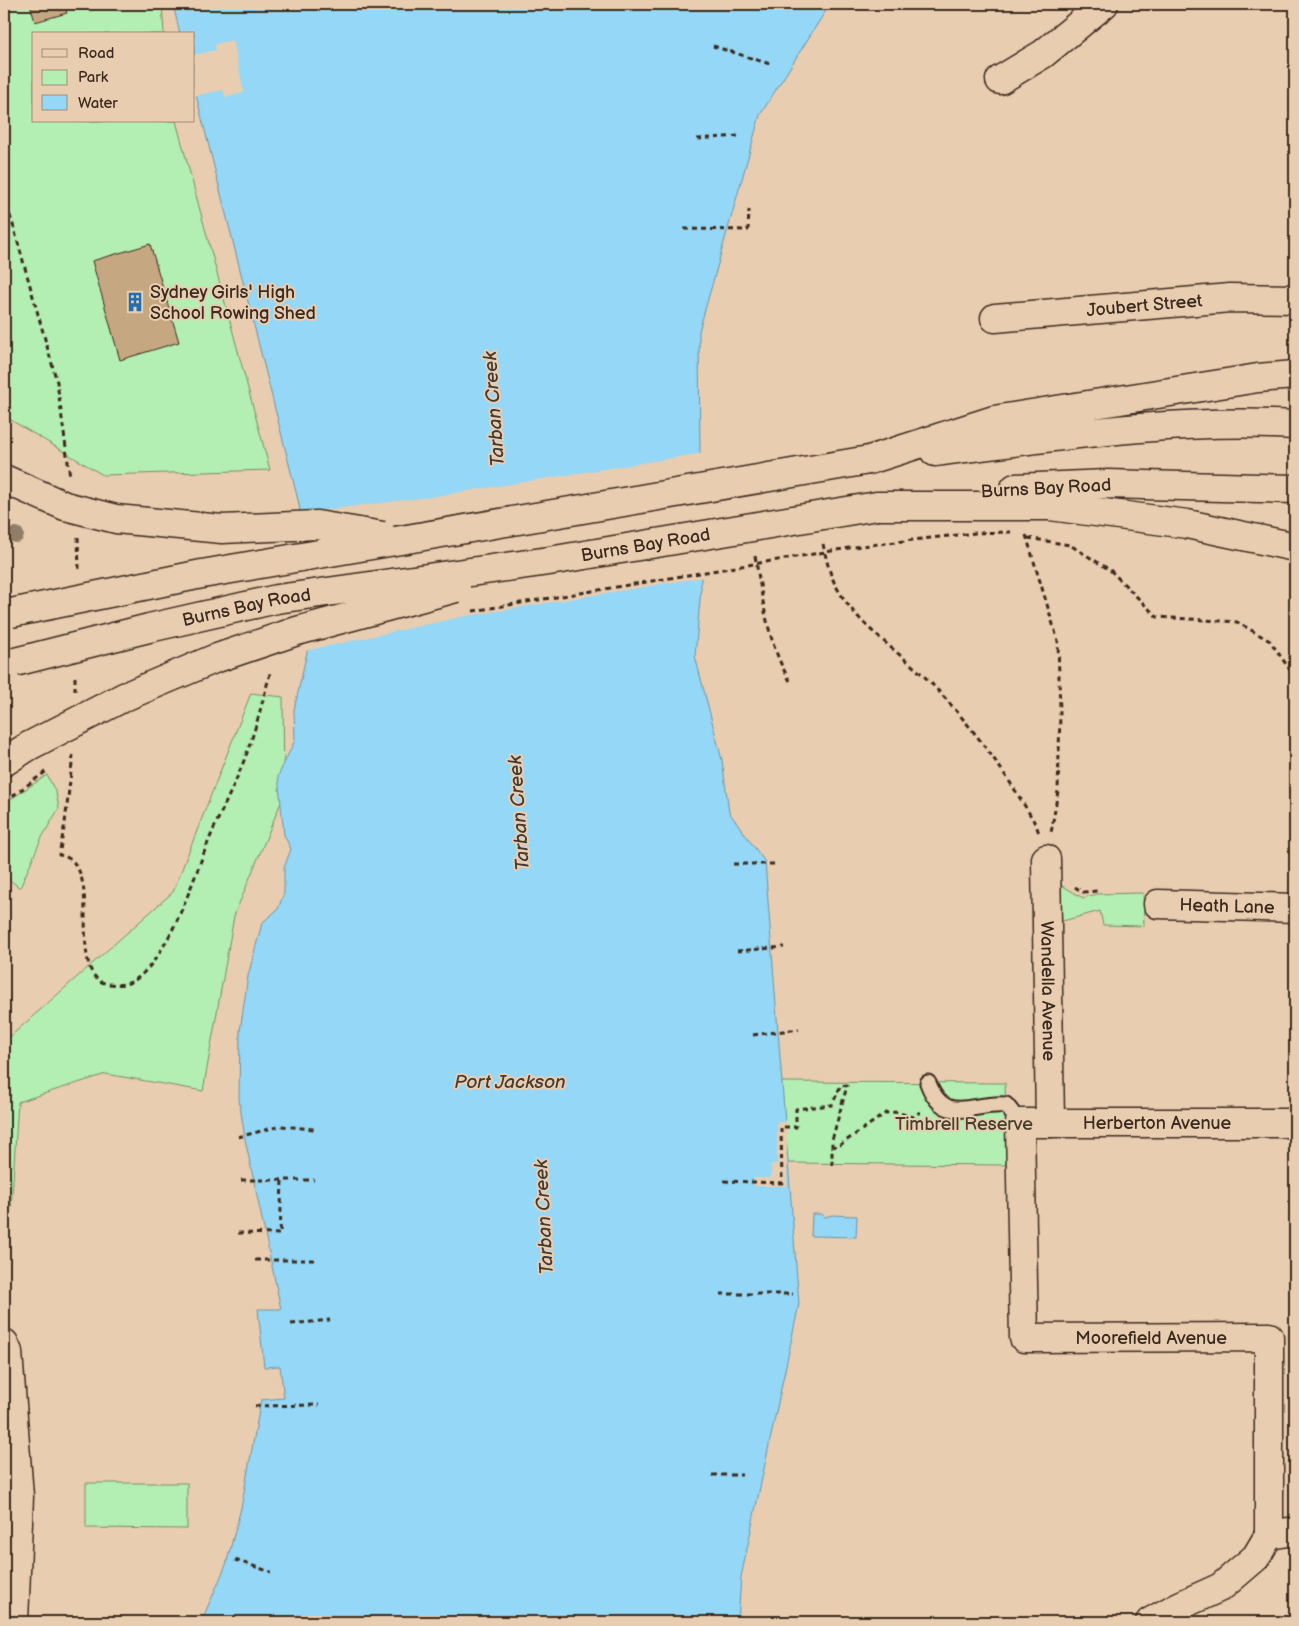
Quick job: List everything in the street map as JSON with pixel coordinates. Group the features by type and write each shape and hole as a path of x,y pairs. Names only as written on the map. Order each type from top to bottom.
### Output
{"main road":[{"path":"1000,80 1043,54 1104,4"},
{"name":"Joubert Street","path":"995,318 1230,298 1295,298"},
{"path":"869,460 994,420 1258,378 1295,375"},
{"path":"7,614 202,574 869,460 1083,433 1177,427 1295,425"},
{"path":"4,478 66,506 116,519 222,529 318,525 402,539"},
{"name":"Burns Bay Road","path":"9,664 149,628 278,599 549,561 877,506 993,490 1107,484 1295,489"},
{"path":"877,506 1050,506 1187,524 1295,547"},
{"path":"4,762 29,746 124,697 214,659 297,631 381,610 549,561"},
{"name":"Wandella Avenue","path":"1046,859 1050,1123"},
{"name":"Heath Lane","path":"1158,904 1295,908"},
{"name":"Herberton Avenue","path":"1020,1123 1295,1123"},
{"name":"Moorefield Avenue","path":"1020,1123 1024,1338 1269,1338 1282,1533"},
{"path":"4,1342 8,1352 19,1496 14,1622"},
{"path":"1150,1622 1179,1606 1220,1588 1282,1533"}],"lane":[{"path":"928,1083 936,1100 942,1105 964,1110 1006,1105 1020,1123"}],"path":[{"path":"713,46 770,64"},
{"path":"697,139 738,136"},
{"path":"684,229 748,230 748,210"},
{"path":"467,612 861,546 975,532 1017,532"},
{"path":"1022,532 1028,538 1058,641 1060,713 1058,790 1046,859"},
{"path":"822,538 835,584 862,624 927,679 963,718 1004,770 1036,825"},
{"path":"1028,538 1070,545 1110,570 1157,617 1237,622 1270,641 1295,677"},
{"path":"754,546 768,626 778,661 790,681"},
{"path":"59,855 67,858 75,865 80,877 86,914 86,949 90,969 95,978 105,983 121,985 143,974 156,957 177,919 245,757 272,666"},
{"path":"65,758 73,752"},
{"path":"4,799 11,797 50,769"},
{"path":"733,864 775,864"},
{"path":"1067,883 1083,892 1098,891"},
{"path":"737,951 784,947"},
{"path":"753,1035 799,1030"},
{"path":"724,1181 782,1183 782,1127 796,1127 796,1109 832,1105 842,1085 848,1086 831,1146 832,1165"},
{"path":"831,1146 837,1147 886,1113 896,1112"},
{"path":"238,1137 281,1126 314,1129"},
{"path":"241,1180 314,1180"},
{"path":"238,1233 280,1234 282,1180"},
{"path":"255,1260 318,1260"},
{"path":"720,1294 793,1294"},
{"path":"292,1324 330,1320"},
{"path":"255,1406 319,1406"},
{"path":"712,1476 742,1475"},
{"path":"234,1560 272,1572"}],"green space":[{"path":"4,4 162,4 164,32 32,32 32,122 176,122 270,470 103,475 4,416"},
{"path":"251,693 283,697 284,795 234,916 203,1091 106,1074 18,1102 11,1211 4,1215 4,1042 173,892"},
{"path":"47,775 56,793 59,808 41,839 20,888 10,880 4,879 4,801 8,801"},
{"path":"1056,882 1083,898 1097,894 1143,893 1144,926 1103,925 1100,911 1055,923"},
{"name":"Timbrell Reserve","path":"780,1082 1005,1083 1007,1165 784,1163"},
{"path":"86,1483 187,1483 187,1529 86,1528"}],"water":[{"name":"Port Jackson","path":"173,4 830,4 760,115 699,331 701,588 695,656 722,760 729,812 765,862 799,1304 741,1577 738,1622 201,1622 226,1565 241,1508 261,1400 284,1398 280,1366 264,1367 258,1309 281,1309 245,1139 239,1099 240,1031 248,976 262,923 278,909 284,893 284,868 291,849 284,835 278,776 295,740 294,710 309,643 306,556 299,504 195,91 195,32 180,32"},
{"path":"812,1214 822,1214 825,1217 832,1215 857,1216 856,1237 811,1236"}],"pier":[{"path":"233,40 244,93 225,97 223,90 195,96 195,55 216,50 215,44"},
{"path":"703,453 704,577 461,617 305,651 306,611 298,513 430,497"},
{"path":"777,1122 787,1122 787,1186 754,1186 754,1178 771,1178 771,1164 777,1164"}],"building":[{"path":"30,4 64,4 67,13 35,22"},
{"name":"Sydney Girls' High School Rowing Shed","path":"150,244 179,342 120,360 92,261"}],"place":[{"name":"Sydney Girls' High School Rowing Shed","path":"135,302"}],"water label":[{"name":"Tarban Creek","path":"493,409"},
{"name":"Tarban Creek","path":"518,813"},
{"name":"Tarban Creek","path":"543,1217"}]}
